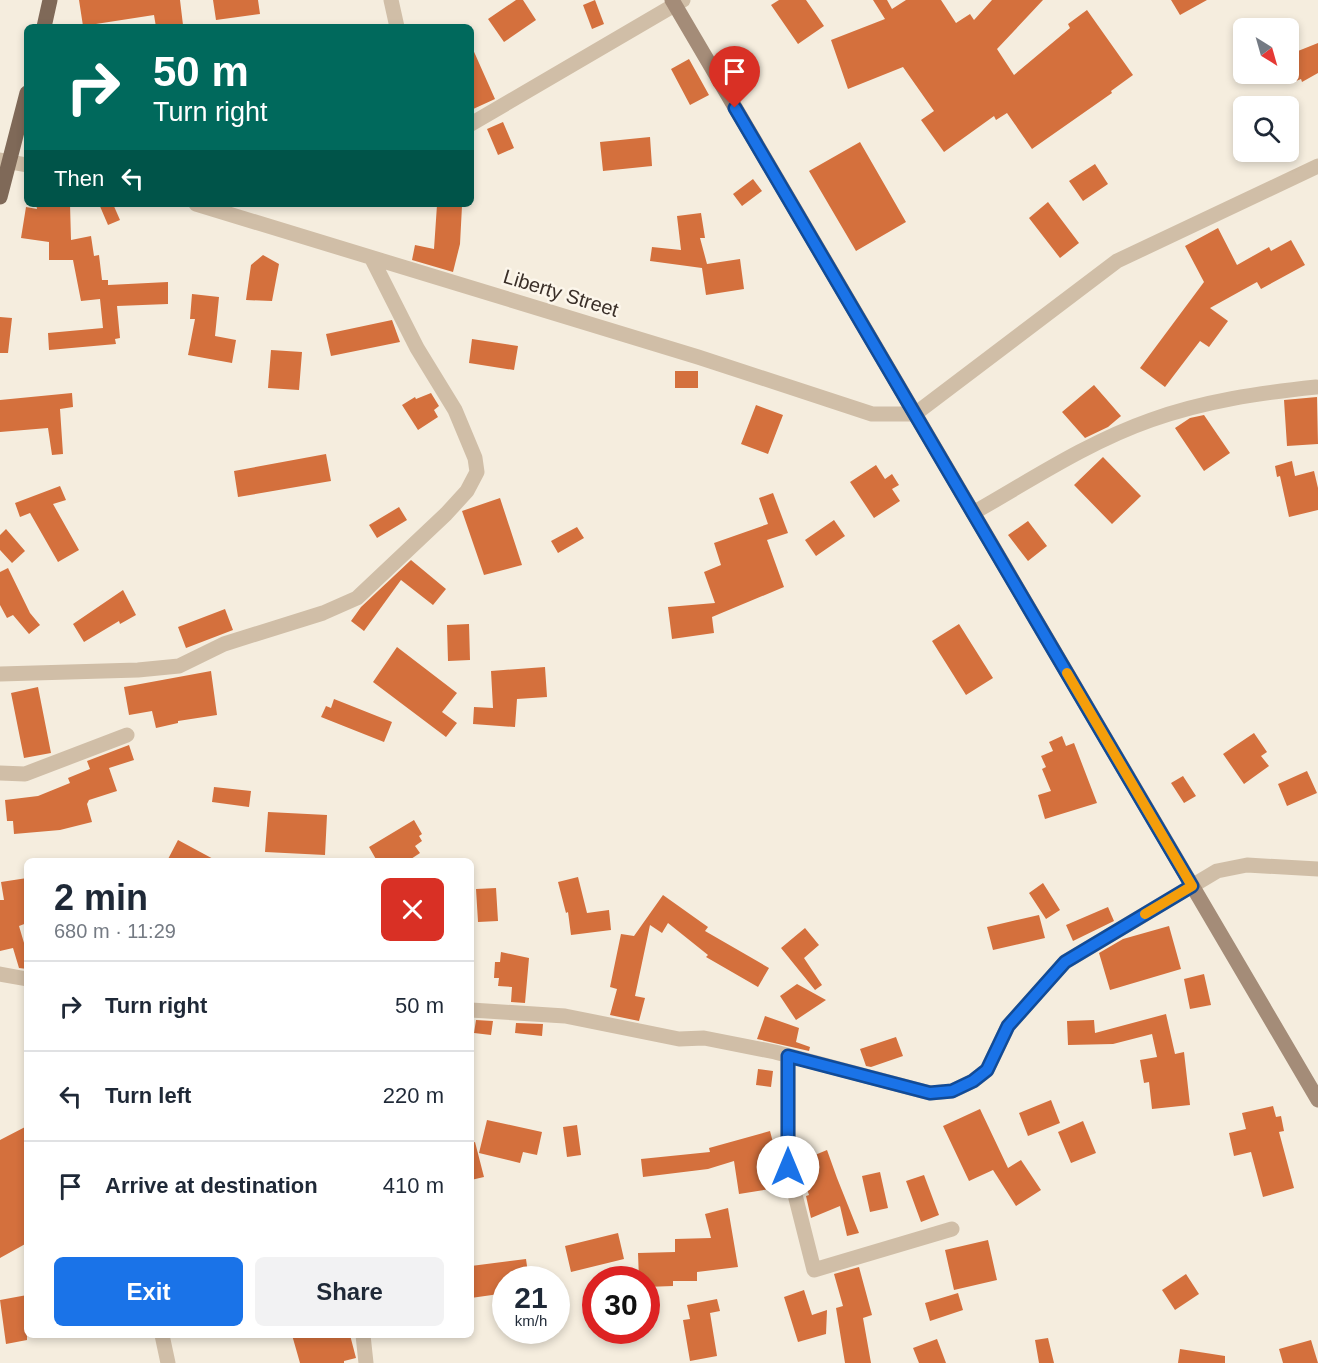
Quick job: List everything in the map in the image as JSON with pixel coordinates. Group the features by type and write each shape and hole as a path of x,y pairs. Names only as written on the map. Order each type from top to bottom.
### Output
{"main road":[{"path":"45,24 50,0"},
{"path":"677,2 915,414 1318,1100"},
{"path":"0,198 5,160 24,102"}],"street":[{"path":"391,0 395,24"},
{"path":"474,122 677,2"},
{"path":"5,160 24,164"},
{"path":"915,414 1117,261 1318,166"},
{"name":"Liberty Street","path":"206,207 698,357 872,414 915,414"},
{"path":"0,674 126,671 179,666 224,645 323,613 357,598 446,514 467,490 477,472 475,458 455,410 417,348 372,259"},
{"path":"973,513 1102,440 1151,419 1240,395 1316,387"},
{"path":"0,773 25,774 127,735"},
{"path":"474,1010 565,1016 679,1039 704,1038 788,1056 930,1093 952,1091 973,1081 987,1070 1008,1026 1065,962 1217,871 1247,865 1318,869"},
{"path":"0,974 24,978"},
{"path":"788,1056 788,1167 813,1270 952,1229"},
{"path":"163,1338 168,1363"},
{"path":"363,1338 366,1363"}],"building":[{"path":"79,0 180,0 183,24 156,24 154,15 83,24"},
{"path":"213,0 258,0 260,14 216,20"},
{"path":"516,0 523,0 536,20 504,42 488,19"},
{"path":"595,0 604,24 592,29 583,5"},
{"path":"779,0 806,0 824,26 798,44 771,5"},
{"path":"873,0 887,0 892,9 906,0 941,0 956,23 970,14 974,20 992,0 1043,0 997,49 1014,75 1070,28 1068,24 1087,10 1133,75 1111,91 1112,93 1032,149 1007,113 996,120 994,116 944,152 921,120 934,111 903,67 848,89 831,40 885,19"},
{"path":"1171,0 1207,0 1180,15"},
{"path":"1318,43 1318,73 1302,82 1301,79 1299,80 1299,51"},
{"path":"474,52 495,99 474,109"},
{"path":"689,59 709,95 690,105 671,69"},
{"path":"503,122 514,148 498,155 487,129"},
{"path":"650,137 652,166 603,171 600,142"},
{"path":"860,142 906,222 856,251 809,171"},
{"path":"1095,164 1108,184 1083,201 1069,181"},
{"path":"753,179 762,191 742,206 733,194"},
{"path":"1048,202 1079,243 1060,258 1029,218"},
{"path":"26,207 37,209 37,207 70,207 71,240 91,236 94,256 99,255 102,280 108,280 108,285 168,282 168,304 117,306 120,338 115,339 116,344 49,350 48,333 103,328 100,299 81,301 73,260 49,260 49,242 21,238"},
{"path":"100,207 114,207 120,220 108,225"},
{"path":"437,207 462,207 460,244 453,272 412,260 415,245 434,249"},
{"path":"701,213 705,238 700,238 707,264 740,259 744,289 706,295 702,268 650,261 652,247 681,250 677,216"},
{"path":"1218,228 1237,265 1269,247 1271,251 1291,240 1305,265 1261,289 1257,282 1210,308 1228,321 1209,347 1200,341 1165,387 1140,368 1204,282 1185,246"},
{"path":"263,255 279,264 272,301 246,300 251,265"},
{"path":"192,294 219,297 215,336 236,340 232,363 188,355 195,319 190,319"},
{"path":"0,317 12,318 8,353 0,353"},
{"path":"392,320 400,342 331,356 326,334"},
{"path":"472,339 518,346 514,370 469,363"},
{"path":"271,350 302,352 299,390 268,388"},
{"path":"675,371 698,371 698,388 675,388"},
{"path":"1094,385 1121,416 1108,427 1085,438 1062,412"},
{"path":"72,393 73,407 60,409 63,454 52,455 48,428 0,432 0,400"},
{"path":"431,393 439,406 434,410 438,417 418,430 402,405 415,397 416,399"},
{"path":"1317,397 1318,444 1287,446 1284,400"},
{"path":"756,405 783,415 768,454 741,444"},
{"path":"1204,415 1230,453 1204,471 1175,428 1190,418"},
{"path":"326,454 331,481 238,497 234,471"},
{"path":"1103,457 1141,496 1112,524 1074,485"},
{"path":"1292,461 1295,476 1314,471 1318,488 1318,510 1289,517 1280,476 1277,477 1275,466"},
{"path":"876,465 885,479 892,474 899,485 892,489 900,501 874,518 850,482"},
{"path":"60,486 66,500 53,504 79,550 58,562 30,513 20,517 15,503"},
{"path":"773,493 788,533 767,540 784,587 712,617 714,633 672,639 668,607 715,603 704,572 721,565 714,543 768,524 759,498"},
{"path":"500,498 522,565 484,575 462,511"},
{"path":"399,507 407,520 377,538 369,525"},
{"path":"834,520 845,536 816,556 805,540"},
{"path":"1028,521 1047,546 1028,561 1008,535"},
{"path":"577,527 584,538 558,553 551,541"},
{"path":"6,529 25,551 12,563 0,550 0,535"},
{"path":"411,560 446,589 433,605 401,580 364,631 351,621 361,607"},
{"path":"8,568 30,613 40,625 29,634 13,615 7,618 0,605 0,572"},
{"path":"123,590 136,615 120,624 119,621 84,642 73,624"},
{"path":"225,609 233,630 186,648 178,627"},
{"path":"469,624 470,660 448,661 447,625"},
{"path":"959,624 993,678 966,695 932,641"},
{"path":"397,647 457,693 442,712 457,723 446,737 373,682"},
{"path":"545,667 547,697 517,699 515,727 473,724 474,707 493,708 491,671"},
{"path":"211,671 217,715 178,721 178,723 156,728 152,711 129,715 124,687"},
{"path":"38,687 51,753 24,758 11,693"},
{"path":"334,699 392,722 384,742 321,717 326,706 331,708"},
{"path":"1254,733 1267,752 1261,756 1269,766 1244,784 1223,754"},
{"path":"1062,736 1066,746 1074,743 1097,803 1045,819 1038,795 1051,791 1042,769 1046,767 1041,756 1053,751 1049,742"},
{"path":"129,745 134,760 109,768 117,791 89,800 87,804 92,822 60,830 14,834 13,821 7,821 5,800 38,796 70,783 68,778 90,769 87,761"},
{"path":"1307,771 1317,793 1287,806 1278,784"},
{"path":"1183,776 1196,796 1184,803 1171,783"},
{"path":"214,787 251,791 249,807 212,802"},
{"path":"268,812 327,815 325,855 265,852"},
{"path":"414,820 422,834 419,836 422,841 415,846 420,853 412,858 375,858 369,847"},
{"path":"178,840 211,858 169,858"},
{"path":"578,877 587,913 609,910 611,930 571,935 568,912 566,913 558,882"},
{"path":"24,878 24,924 19,926 24,943 24,969 19,968 13,948 0,951 0,900 4,900 1,882"},
{"path":"1043,883 1060,910 1046,919 1029,893"},
{"path":"496,888 498,921 478,922 476,889"},
{"path":"663,895 708,927 705,931 769,968 758,987 706,957 708,955 668,923 662,933 650,925 635,996 645,998 639,1021 610,1015 617,989 610,987 621,934 634,936"},
{"path":"1108,907 1114,921 1073,941 1066,925"},
{"path":"1039,915 1045,938 993,950 987,927"},
{"path":"1169,926 1181,969 1110,990 1099,953 1123,939"},
{"path":"805,928 819,945 804,958 822,985 815,990 781,948"},
{"path":"501,952 529,958 525,1003 511,1002 512,987 498,986 499,978 494,978 495,962 500,962"},
{"path":"1204,974 1211,1005 1190,1009 1184,979"},
{"path":"797,984 826,1000 796,1020 780,996"},
{"path":"1166,1014 1175,1054 1184,1052 1190,1105 1152,1109 1149,1082 1144,1083 1140,1060 1157,1057 1152,1034 1113,1044 1068,1045 1067,1021 1094,1020 1095,1033"},
{"path":"765,1016 799,1028 796,1042 810,1047 809,1051 757,1039"},
{"path":"476,1020 493,1021 491,1035 474,1033"},
{"path":"516,1023 543,1024 542,1036 515,1033"},
{"path":"896,1037 903,1056 871,1067 866,1066 860,1049"},
{"path":"758,1069 773,1071 771,1087 756,1085"},
{"path":"1051,1100 1060,1123 1028,1136 1019,1113"},
{"path":"1273,1106 1276,1117 1281,1116 1284,1131 1279,1132 1294,1188 1263,1197 1251,1152 1234,1156 1229,1133 1246,1129 1242,1113"},
{"path":"980,1109 1008,1168 1021,1160 1041,1190 1016,1206 993,1170 969,1181 943,1126"},
{"path":"487,1120 542,1132 537,1155 523,1152 520,1163 479,1153"},
{"path":"1083,1121 1096,1153 1071,1163 1058,1132"},
{"path":"577,1125 581,1155 567,1157 563,1127"},
{"path":"24,1128 24,1245 0,1258 0,1140"},
{"path":"770,1131 775,1150 761,1154 764,1176 779,1173 782,1187 739,1194 734,1161 708,1169 643,1177 641,1159 710,1152 709,1148"},
{"path":"474,1142 484,1177 474,1179"},
{"path":"827,1150 859,1233 847,1236 840,1206 811,1218 806,1196 809,1195 798,1162"},
{"path":"880,1172 888,1208 870,1212 862,1176"},
{"path":"924,1175 939,1215 921,1222 906,1181"},
{"path":"728,1208 738,1267 697,1272 697,1281 673,1281 673,1286 660,1286 660,1266 638,1266 638,1253 675,1252 675,1239 711,1238 705,1214"},
{"path":"618,1233 624,1259 595,1266 582,1266 582,1269 571,1272 565,1246"},
{"path":"988,1240 997,1280 954,1290 945,1250"},
{"path":"526,1259 527,1266 492,1266 492,1295 474,1298 474,1266"},
{"path":"859,1267 872,1315 863,1318 871,1363 845,1363 836,1308 843,1306 834,1274"},
{"path":"1186,1274 1199,1294 1175,1310 1162,1290"},
{"path":"804,1290 812,1315 827,1310 826,1334 798,1342 784,1297"},
{"path":"958,1293 963,1310 930,1321 925,1303"},
{"path":"24,1296 24,1338 27,1340 6,1344 0,1300"},
{"path":"717,1299 720,1311 710,1313 717,1356 690,1361 683,1320 690,1319 687,1305"},
{"path":"293,1338 351,1338 356,1358 344,1361 344,1363 300,1363"},
{"path":"1048,1338 1054,1363 1039,1363 1035,1340"},
{"path":"937,1339 946,1363 919,1363 913,1348"},
{"path":"1311,1340 1318,1363 1283,1363 1279,1349"},
{"path":"1180,1349 1225,1356 1225,1363 1178,1363"}],"slow traffic":[{"path":"1067,673 1192,886 1145,914"}],"route":[{"path":"735,108 1192,886 1065,962 1032,996 1008,1026 987,1070 973,1081 952,1091 930,1093 788,1056 788,1167"}]}
